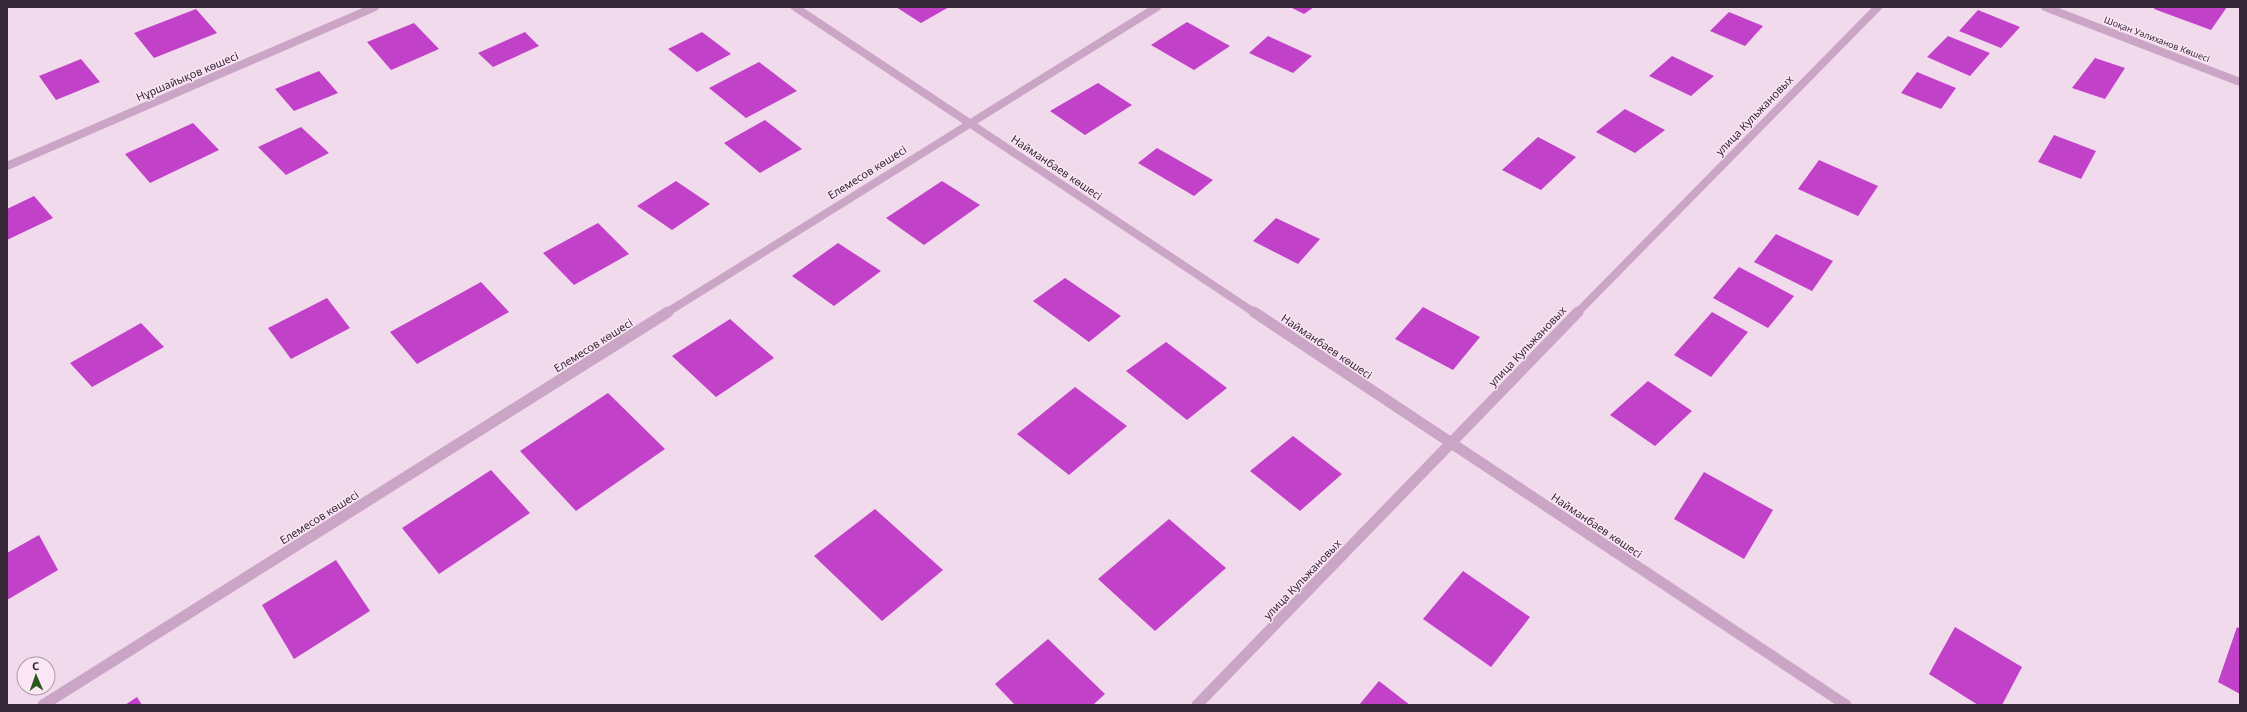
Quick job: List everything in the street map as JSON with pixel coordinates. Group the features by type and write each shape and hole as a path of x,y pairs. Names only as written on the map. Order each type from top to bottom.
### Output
{"street":[{"name":"Нұршайықов көшесі","path":"7,166 375,7"},
{"name":"Найманбаев көшесі","path":"795,7 1846,705"},
{"name":"Елемесов көшесі","path":"43,705 968,122 1157,7"},
{"name":"улица Кульжановых","path":"1197,705 1450,442 1878,7"},
{"name":"Шоқан Уәлиханов Көшесі","path":"2045,7 2240,82"}],"building":[{"path":"896,7 949,7 921,23"},
{"path":"1290,7 1314,7 1304,14"},
{"path":"2155,7 2227,7 2211,30 2154,9"},
{"path":"196,9 217,33 154,58 134,33"},
{"path":"1978,10 2020,27 2001,48 1959,31"},
{"path":"1729,12 1763,26 1745,46 1710,31"},
{"path":"1187,22 1230,46 1194,70 1151,45"},
{"path":"414,23 439,49 391,70 367,42"},
{"path":"525,32 539,46 493,67 478,53"},
{"path":"702,32 731,54 697,72 668,49"},
{"path":"1268,36 1312,56 1293,73 1249,53"},
{"path":"1948,36 1990,53 1970,76 1927,57"},
{"path":"1672,56 1714,76 1691,96 1649,76"},
{"path":"2095,58 2125,68 2105,99 2072,88"},
{"path":"81,59 100,82 56,100 39,76"},
{"path":"759,62 797,91 746,118 709,88"},
{"path":"319,71 338,93 294,111 275,89"},
{"path":"1917,72 1956,88 1941,109 1901,93"},
{"path":"1098,83 1132,105 1085,135 1050,111"},
{"path":"1625,109 1665,130 1635,153 1596,132"},
{"path":"765,120 802,149 760,173 724,143"},
{"path":"193,123 219,150 150,183 125,154"},
{"path":"301,127 329,153 286,175 258,147"},
{"path":"2054,135 2096,151 2081,179 2038,162"},
{"path":"1538,137 1576,157 1541,190 1502,170"},
{"path":"1157,148 1213,180 1194,196 1138,163"},
{"path":"1819,160 1878,186 1858,216 1798,189"},
{"path":"676,181 710,204 672,230 637,206"},
{"path":"942,181 980,205 924,245 886,218"},
{"path":"34,196 53,218 7,240 7,209"},
{"path":"1276,218 1320,239 1298,264 1253,241"},
{"path":"598,223 629,254 574,285 543,253"},
{"path":"1776,234 1833,261 1812,291 1754,262"},
{"path":"838,243 881,271 834,306 792,276"},
{"path":"1739,267 1794,296 1768,328 1713,298"},
{"path":"1065,278 1121,316 1089,342 1033,301"},
{"path":"481,282 509,312 417,364 390,332"},
{"path":"327,298 350,328 291,359 268,328"},
{"path":"1423,307 1480,337 1453,370 1395,339"},
{"path":"1712,312 1748,332 1711,377 1674,355"},
{"path":"730,319 774,358 716,397 672,356"},
{"path":"141,323 164,347 92,387 70,363"},
{"path":"1166,342 1227,388 1187,420 1126,371"},
{"path":"1648,381 1692,411 1655,446 1610,415"},
{"path":"1075,387 1127,426 1069,475 1017,434"},
{"path":"608,393 665,449 576,511 520,451"},
{"path":"1293,436 1342,474 1300,511 1250,471"},
{"path":"491,470 530,513 439,574 402,528"},
{"path":"1704,472 1773,510 1744,559 1674,519"},
{"path":"875,509 943,570 882,621 814,556"},
{"path":"1169,519 1226,568 1155,631 1098,579"},
{"path":"39,535 58,570 7,600 7,553"},
{"path":"336,560 370,611 294,659 262,605"},
{"path":"1463,571 1530,617 1491,667 1423,619"},
{"path":"1955,627 2022,667 2002,705 1978,705 1929,674"},
{"path":"2237,627 2240,629 2240,694 2218,682"},
{"path":"1048,639 1105,694 1093,705 1015,705 995,684"},
{"path":"1379,681 1410,705 1359,705"},
{"path":"137,697 142,705 125,705"}]}
